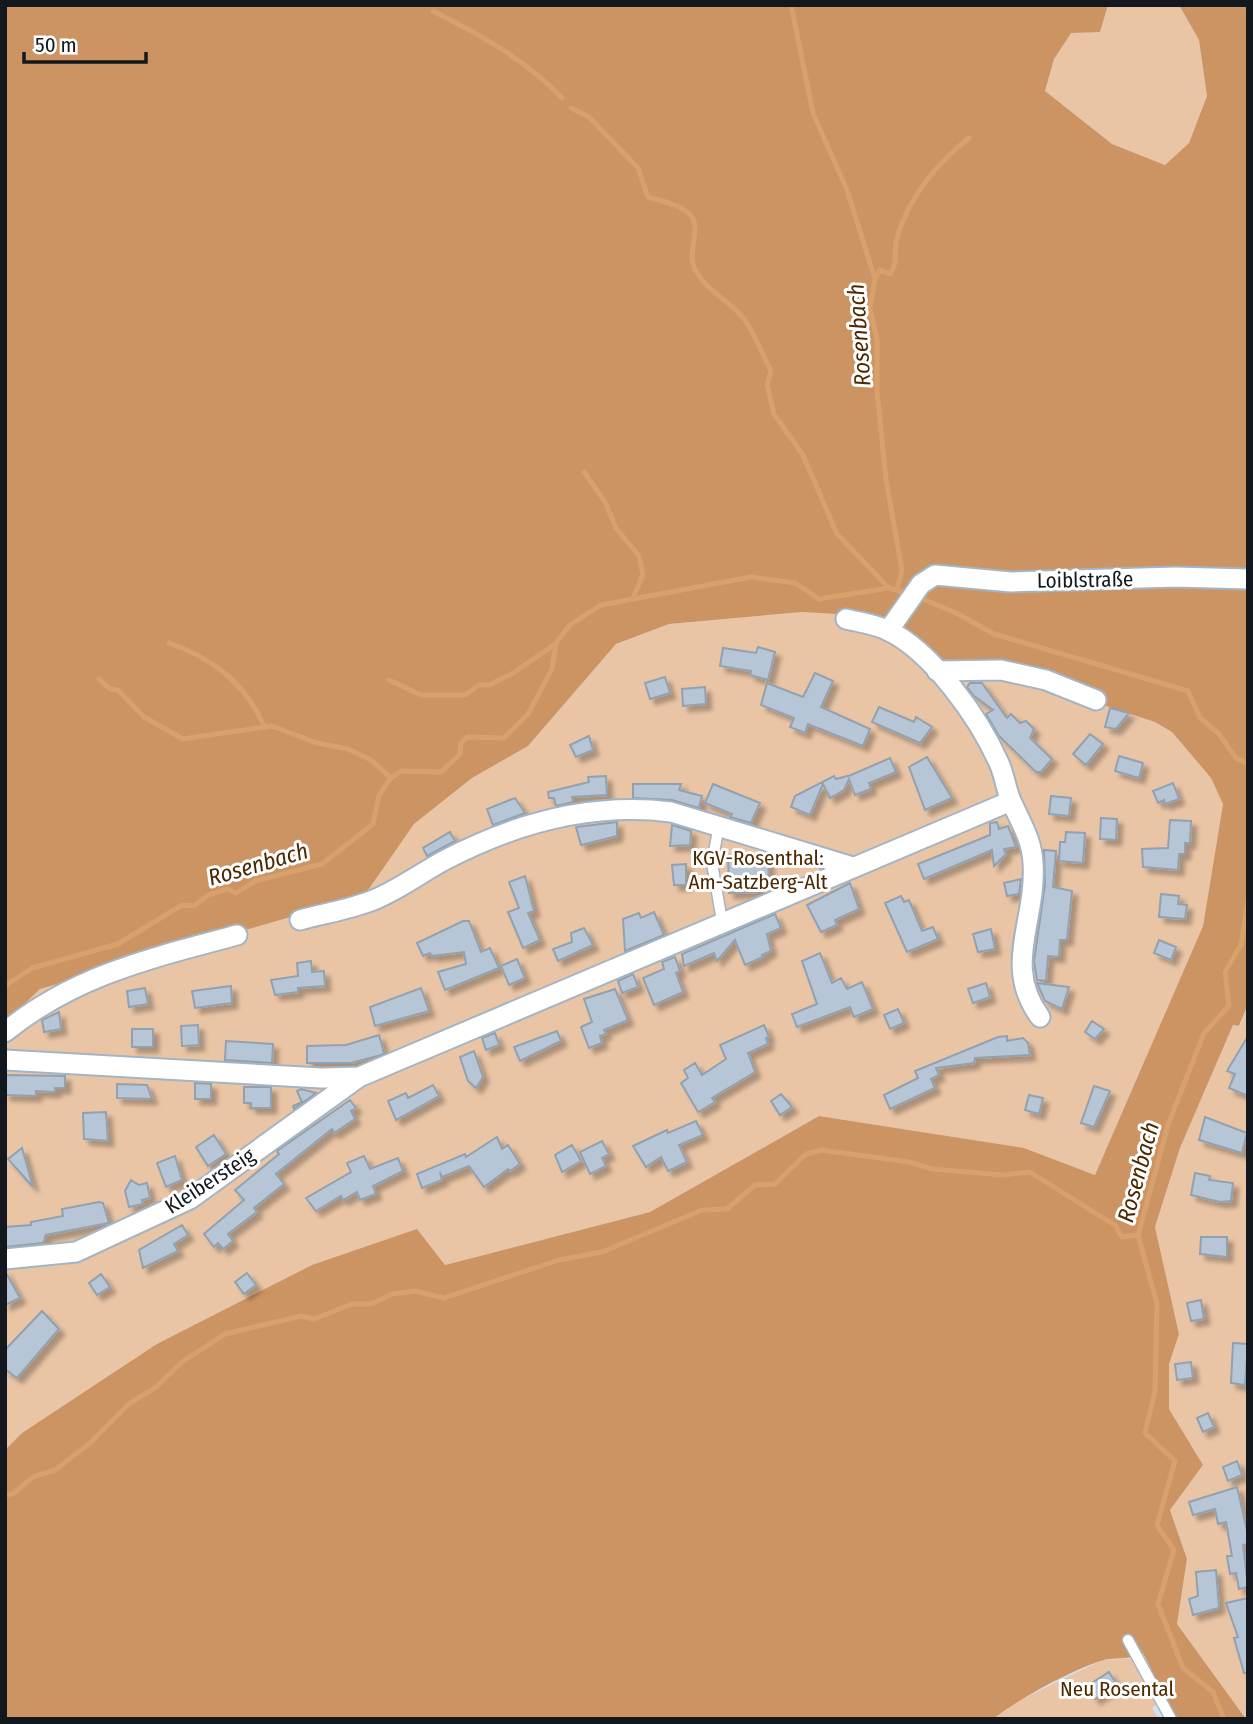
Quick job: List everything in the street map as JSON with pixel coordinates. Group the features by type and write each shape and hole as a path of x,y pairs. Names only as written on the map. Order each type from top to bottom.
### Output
{"street":[{"name":"Loiblstraße","path":"892,626 925,580 939,575 1011,582 1175,577 1248,579"},
{"path":"846,619 892,626 937,671 974,716 999,763 1010,802 1024,824 1033,861 1022,974 1027,999 1040,1017"},
{"path":"937,671 1001,670 1046,680 1096,700"},
{"path":"5,1060 321,1079 359,1077 722,921 1010,802"},
{"path":"300,920 369,902 447,860 550,818 588,811 645,809 719,825 853,867"},
{"path":"5,1032 42,1006 123,965 237,935"},
{"name":"Kleibersteig","path":"5,1259 76,1252 190,1199 359,1077"}],"lane":[{"path":"719,825 712,863 722,921"},
{"path":"1128,1640 1171,1719"}],"green space":[{"path":"1108,5 1179,5 1199,40 1207,96 1189,143 1165,165 1112,144 1045,91 1054,59 1071,32 1100,32"},
{"name":"KGV-Rosenthal: Am-Satzberg-Alt","path":"802,612 888,617 936,655 952,673 1033,682 1155,722 1172,732 1211,778 1223,804 1203,926 1095,1175 1024,1148 819,1116 650,1212 445,1265 22,1433 5,1450 5,1023 40,989 364,896 414,824 472,778 528,746 616,644 669,624"},
{"path":"1248,1004 1246,1719 1177,1624 1187,1559 1170,1510 1203,1465 1169,1409 1169,1364 1179,1334 1155,1227 1180,1148 1233,1025 1240,1026"},
{"name":"Neu Rosental","path":"1134,1658 1157,1704 1152,1708 1159,1719 993,1719 1014,1703 1102,1660"}],"shaded area":[{"path":"5,5 1108,5 1100,32 1071,33 1054,59 1045,91 1112,144 1165,165 1189,143 1207,96 1199,40 1179,5 1248,5 1248,1004 1239,1026 1233,1025 1180,1148 1155,1227 1179,1334 1169,1364 1169,1409 1203,1465 1170,1510 1187,1559 1177,1624 1246,1719 1176,1719 1143,1653 1100,1661 1073,1672 1031,1694 993,1719 5,1719 5,1450 22,1433 157,1344 312,1265 417,1229 445,1265 650,1212 819,1116 1024,1148 1095,1175 1203,926 1223,804 1211,778 1172,732 1155,722 1033,682 952,673 936,655 888,617 802,612 669,624 616,644 528,746 472,778 414,824 364,896 40,989 5,1023"}],"building":[{"path":"758,647 775,652 768,680 750,675 751,671 720,666 723,648 756,653"},
{"path":"815,673 833,681 821,707 870,729 863,746 808,724 805,733 790,727 794,718 761,705 767,683 803,697"},
{"path":"665,677 670,693 650,699 645,683"},
{"path":"970,683 982,683 1007,718 1011,714 1020,723 1026,721 1034,729 1030,738 1052,759 1041,772 1036,772 999,736 986,714 993,710 974,696 967,687"},
{"path":"705,687 706,704 683,706 682,689"},
{"path":"879,707 914,722 916,717 932,727 920,743 872,722"},
{"path":"1110,708 1129,713 1116,729 1105,727"},
{"path":"1090,734 1103,744 1086,765 1073,754"},
{"path":"589,736 593,750 576,757 570,745"},
{"path":"1119,756 1143,763 1139,778 1115,771"},
{"path":"927,757 952,798 925,810 909,767"},
{"path":"890,758 896,772 869,783 871,789 855,795 849,779 844,790 830,798 823,784 810,815 791,807 795,796 834,776 836,779 851,775"},
{"path":"606,776 607,795 572,797 573,802 556,806 554,798 549,798 548,792 589,782 588,777"},
{"path":"1173,783 1179,799 1165,804 1164,800 1158,803 1153,791"},
{"path":"633,784 681,784 679,790 702,796 699,808 672,800 633,798"},
{"path":"713,784 760,803 751,823 730,817 732,814 705,803"},
{"path":"1051,796 1071,798 1069,816 1049,814"},
{"path":"515,798 525,813 493,825 487,809"},
{"path":"1101,818 1117,819 1116,840 1100,839"},
{"path":"1170,820 1191,821 1190,843 1185,843 1185,854 1179,854 1178,870 1143,867 1142,849 1168,848"},
{"path":"617,822 617,836 581,845 576,827"},
{"path":"997,822 999,829 1008,826 1016,847 1004,849 1006,854 994,866 992,850 924,879 918,864 990,835 990,823"},
{"path":"672,825 691,831 690,845 670,846"},
{"path":"450,832 455,841 427,856 423,848"},
{"path":"1066,832 1085,833 1083,863 1059,861 1060,842 1065,842"},
{"path":"1044,850 1056,851 1053,887 1072,891 1067,940 1060,940 1059,957 1048,956 1046,981 1037,980 1034,961 1045,885"},
{"path":"768,854 769,884 758,884 758,892 729,893 728,855"},
{"path":"686,864 686,885 674,885 672,865"},
{"path":"525,876 534,911 528,913 540,940 523,948 508,912 519,908 509,882"},
{"path":"1021,879 1019,894 1007,896 1004,883"},
{"path":"850,883 859,909 835,920 837,925 821,932 807,905"},
{"path":"1161,894 1179,896 1178,904 1187,905 1185,919 1159,917"},
{"path":"901,896 904,902 909,900 922,931 933,927 938,939 907,952 885,903"},
{"path":"654,912 664,935 625,951 623,919 639,913 641,918"},
{"path":"775,914 781,928 767,934 771,951 762,955 763,957 745,965 735,940 717,961 714,953 684,966 682,954"},
{"path":"463,921 469,921 481,952 490,948 499,968 445,990 438,972 466,964 464,952 432,956 430,953 423,956 417,943"},
{"path":"584,928 593,945 558,961 553,949 572,942 571,933"},
{"path":"991,929 995,949 978,952 973,934"},
{"path":"1159,940 1176,947 1171,960 1154,953"},
{"path":"820,953 832,983 841,978 847,989 862,982 873,1009 854,1017 850,1007 797,1027 792,1014 817,1004 802,961"},
{"path":"675,957 680,971 676,973 683,992 654,1005 643,978 664,969 662,962"},
{"path":"517,959 525,978 509,985 501,966"},
{"path":"311,961 312,972 324,971 325,986 298,988 298,992 275,995 271,980 298,976 297,963"},
{"path":"633,974 638,987 622,993 618,981"},
{"path":"986,983 990,997 973,1003 968,989"},
{"path":"1037,983 1069,987 1062,1009 1045,1001"},
{"path":"231,986 232,1003 195,1008 192,991"},
{"path":"145,988 148,1004 129,1007 127,991"},
{"path":"421,988 429,1011 375,1026 370,1007"},
{"path":"615,989 628,1020 604,1030 606,1034 600,1036 602,1043 589,1048 581,1027 592,1022 584,999"},
{"path":"898,1009 904,1023 890,1029 884,1015"},
{"path":"59,1012 61,1029 44,1032 42,1020"},
{"path":"1092,1021 1104,1029 1095,1039 1085,1032"},
{"path":"198,1025 199,1045 182,1046 181,1026"},
{"path":"764,1025 769,1037 766,1038 768,1044 748,1053 755,1072 712,1098 715,1102 698,1112 681,1083 688,1078 684,1070 695,1063 702,1075 726,1059 720,1045"},
{"path":"132,1029 153,1029 153,1047 132,1047"},
{"path":"557,1031 561,1041 520,1061 514,1047"},
{"path":"495,1033 499,1045 486,1050 482,1038"},
{"path":"379,1035 384,1053 381,1055 351,1063 307,1063 307,1046 346,1045"},
{"path":"1007,1036 1007,1041 1023,1038 1028,1043 1030,1055 975,1058 974,1063 936,1068 939,1075 931,1079 935,1088 890,1109 884,1095 918,1078 915,1071 998,1037"},
{"path":"1248,1036 1248,1096 1229,1088 1235,1074 1227,1071"},
{"path":"226,1041 273,1044 272,1063 225,1060"},
{"path":"474,1051 483,1077 476,1088 468,1081 460,1057"},
{"path":"5,1075 65,1076 65,1088 55,1088 55,1092 36,1091 36,1096 5,1095"},
{"path":"195,1083 211,1084 211,1099 195,1099"},
{"path":"117,1084 147,1085 152,1099 117,1098"},
{"path":"433,1085 439,1096 396,1120 388,1101 406,1093 408,1098"},
{"path":"1094,1086 1110,1091 1094,1127 1081,1123"},
{"path":"244,1087 271,1087 271,1108 251,1108 251,1103 244,1103"},
{"path":"301,1089 316,1093 294,1109 293,1106 302,1102 297,1091"},
{"path":"781,1094 792,1107 780,1115 771,1101"},
{"path":"1029,1095 1043,1098 1039,1114 1025,1110"},
{"path":"350,1100 356,1108 351,1111 355,1119 334,1133 332,1129 276,1174 284,1184 254,1208 257,1212 228,1234 233,1241 223,1249 218,1243 214,1247 204,1234 244,1200 235,1190 279,1154 277,1151"},
{"path":"106,1112 108,1141 84,1139 83,1113"},
{"path":"1205,1117 1247,1133 1242,1153 1199,1140"},
{"path":"696,1121 703,1135 679,1145 687,1162 668,1171 661,1157 646,1167 633,1146 667,1130 668,1133"},
{"path":"214,1135 226,1154 208,1166 196,1147"},
{"path":"497,1137 502,1149 508,1145 520,1164 510,1171 508,1169 484,1187 469,1166 442,1177 440,1172 442,1180 422,1188 417,1174 465,1154 466,1157"},
{"path":"602,1141 609,1154 602,1158 606,1166 590,1174 580,1152"},
{"path":"572,1145 581,1161 562,1172 555,1155"},
{"path":"22,1148 33,1187 8,1159"},
{"path":"175,1156 182,1180 166,1187 157,1163"},
{"path":"364,1156 370,1169 398,1158 403,1171 373,1186 376,1194 360,1200 357,1192 343,1200 341,1196 316,1211 306,1198 351,1172 347,1163"},
{"path":"1195,1173 1210,1176 1209,1180 1233,1183 1231,1201 1220,1202 1191,1195"},
{"path":"131,1180 139,1185 147,1183 150,1198 142,1200 143,1204 129,1207 125,1191"},
{"path":"103,1203 109,1223 46,1235 43,1243 5,1247 5,1227 31,1225 31,1222 63,1216 62,1209"},
{"path":"182,1225 188,1235 174,1244 178,1251 143,1268 139,1250"},
{"path":"1201,1237 1227,1237 1227,1257 1200,1254"},
{"path":"5,1271 20,1298 5,1305"},
{"path":"247,1273 256,1285 244,1294 235,1282"},
{"path":"101,1274 110,1287 97,1295 89,1283"},
{"path":"1201,1300 1204,1319 1191,1321 1187,1303"},
{"path":"42,1311 59,1329 17,1378 5,1369 5,1350"},
{"path":"1233,1343 1248,1344 1245,1385 1231,1383"},
{"path":"1191,1362 1193,1378 1177,1380 1175,1364"},
{"path":"1208,1413 1214,1427 1203,1432 1197,1418"},
{"path":"1237,1461 1242,1475 1228,1481 1223,1467"},
{"path":"1237,1487 1248,1535 1248,1544 1243,1545 1248,1587 1239,1589 1236,1573 1230,1574 1227,1556 1232,1556 1226,1522 1218,1524 1215,1509 1193,1515 1189,1502"},
{"path":"1216,1570 1219,1608 1193,1615 1189,1599 1198,1596 1196,1572"},
{"path":"1248,1598 1248,1673 1244,1673 1234,1638 1238,1637 1226,1603"},
{"path":"1109,1672 1117,1685 1095,1699 1087,1686"}],"waterway":[{"name":"Rosenbach","path":"791,5 813,113 847,190 875,279 870,308 877,341 877,391 886,479 902,571 897,589"},
{"path":"433,11 517,60 562,98"},
{"path":"571,108 589,117 638,168 648,197 678,206 692,217 695,228 692,258 697,273 748,325 771,371 767,385 774,414 803,455 837,534 889,588"},
{"path":"875,279 880,270 890,274 893,269 897,238 916,195 935,170 969,138"},
{"path":"584,472 605,502 616,528 639,556 643,575 633,598"},
{"name":"Rosenbach","path":"5,986 32,968 118,944 182,905 194,906 208,895 227,889 236,893 255,881 322,864 373,824 379,795 391,778 401,771 441,772 460,754 461,743 467,737 504,738 528,714 552,669 556,643 570,625 601,605 751,577 795,583 819,599 889,588 908,594"},
{"name":"Rosenbach","path":"918,597 956,613 994,634 1188,691 1200,718 1219,734 1236,758 1248,764"},
{"path":"169,643 199,656 226,674 247,697 264,726"},
{"path":"389,680 421,695 465,695 479,685 489,685 515,672 555,644"},
{"path":"99,679 110,689 118,690 144,717 183,739 272,726 317,743 348,749 371,760 391,778"},
{"name":"Rosenbach","path":"1224,1719 1213,1692 1183,1668 1158,1604 1174,1550 1157,1525 1175,1461 1145,1433 1155,1391 1157,1304 1138,1235 1168,1125 1204,1033 1229,1006 1225,972 1241,945 1248,901"},
{"path":"5,1496 14,1493 33,1477 55,1470 89,1444 130,1403 155,1388 182,1362 225,1334 301,1316 314,1319 352,1304 371,1304 392,1294 415,1291 444,1298 559,1260 602,1252 702,1210 727,1209 755,1185 775,1184 806,1154 821,1150 909,1162 932,1169 1003,1175 1030,1172 1116,1226 1122,1237 1138,1235"}]}
